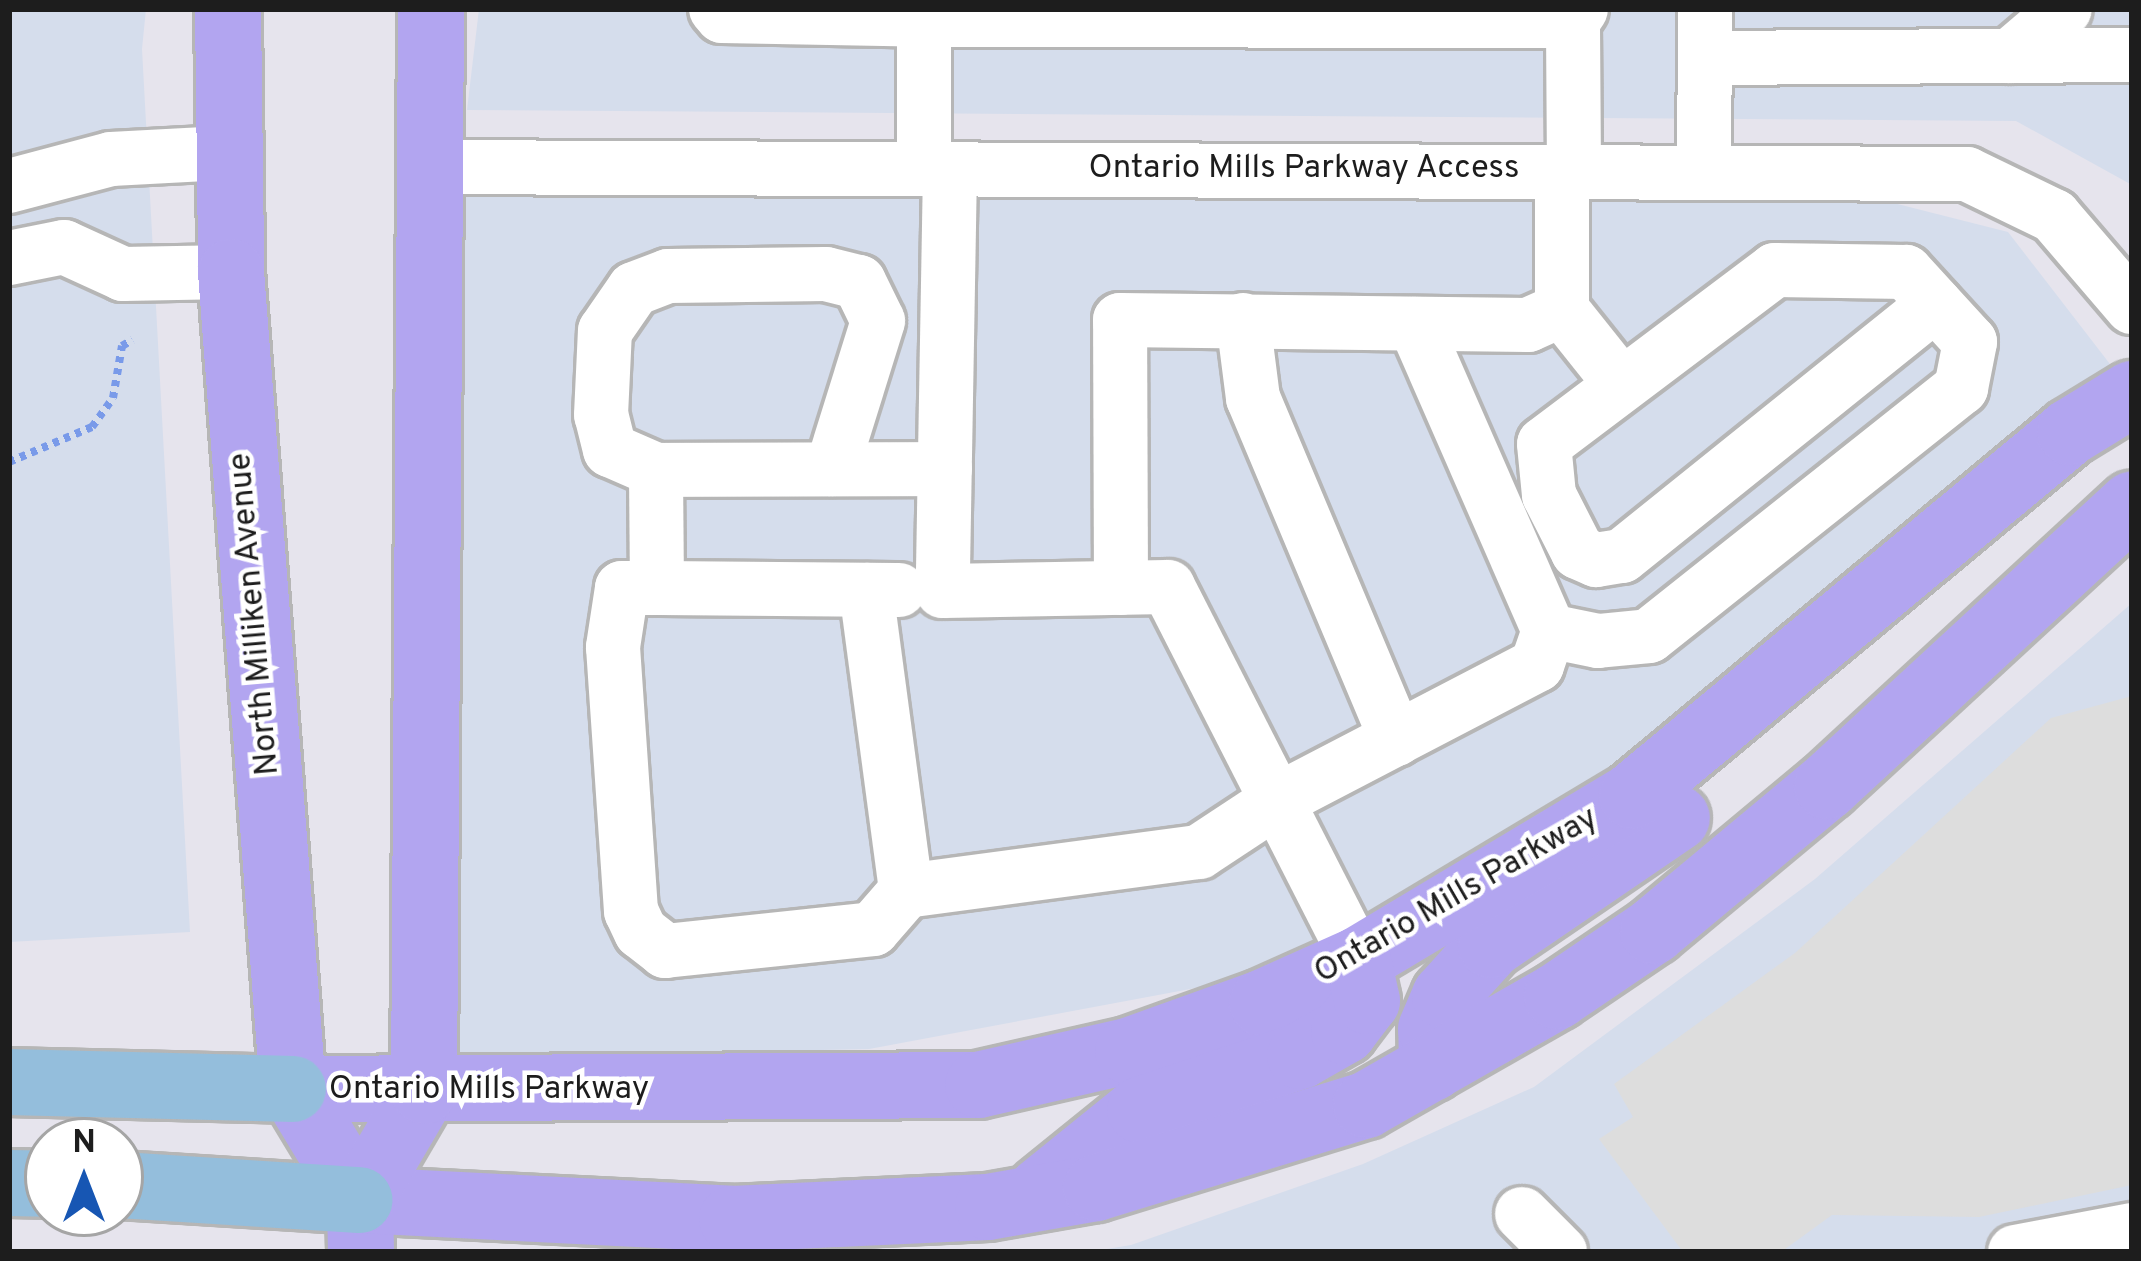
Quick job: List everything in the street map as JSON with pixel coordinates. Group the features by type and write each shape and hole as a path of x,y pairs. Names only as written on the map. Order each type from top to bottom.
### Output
{"highway":[{"path":"9,1082 293,1089"},
{"path":"144,1189 361,1226"}],"main road":[{"name":"North Milliken Avenue","path":"228,9 224,153 230,272 293,1089 361,1226"},
{"path":"431,9 425,167 424,1091 361,1226 732,1219 1028,1201 1096,1188 1366,1105 1653,931 1827,786 2132,505"},
{"name":"Ontario Mills Parkway","path":"293,1089 978,1085 1128,1052 1358,960 1632,796 1756,699 2070,432 2132,394"},
{"path":"1432,1068 1431,1029 1444,996 1491,944 1692,807 1737,760 1756,699"},
{"path":"1028,1201 1140,1111 1300,1056 1344,1031 1367,1001 1358,960"}],"street":[{"path":"716,9 722,16 925,20 1577,15 1562,310 1621,384"},
{"path":"2010,56 2066,9"},
{"path":"925,20 937,169 944,591"},
{"path":"1704,170 1705,33 2010,56 2132,56"},
{"path":"9,186 111,160 224,153"},
{"name":"Ontario Mills Parkway Access","path":"425,167 1967,174 2054,216 2132,307"},
{"path":"9,258 64,247 123,274 230,272"},
{"path":"1549,631 1598,641 1648,636 1961,388 1970,342 1906,272 1775,270 1544,444 1549,495 1579,552 1596,560 1622,556 1935,304"},
{"path":"832,470 878,321 859,283 826,274 668,276 634,289 605,331 601,415 610,450 656,470 832,470 945,469"},
{"path":"1121,588 1120,320 1528,325 1562,310"},
{"path":"1243,320 1252,398 1396,739"},
{"path":"1358,960 1278,800 1168,587 622,588 613,647 631,911 640,932 665,951 873,929 905,892 1198,852 1278,800 1537,665 1549,631 1415,324"},
{"path":"656,470 657,588"},
{"path":"866,590 905,892"},
{"path":"1522,1214 1560,1252"},
{"path":"2015,1252 2132,1230"}],"path":[{"path":"9,462 92,427 113,398 122,346 132,340"}],"shaded area":[{"path":"9,9 146,9 142,49 190,932 9,942"},
{"path":"479,9 2132,9 2132,185 2016,121 467,110"},
{"path":"451,186 1854,193 2008,232 2113,368 1579,795 1276,973 869,1049 456,1058"},
{"path":"2132,603 2132,1252 1089,1252 1131,1245 1363,1164 1534,1087 1815,879"},
{"path":"2132,696 2132,1185 1979,1217 1832,1215 1781,1252 1683,1252 1599,1139 1633,1117 1614,1084 1795,953 2051,718"}]}
